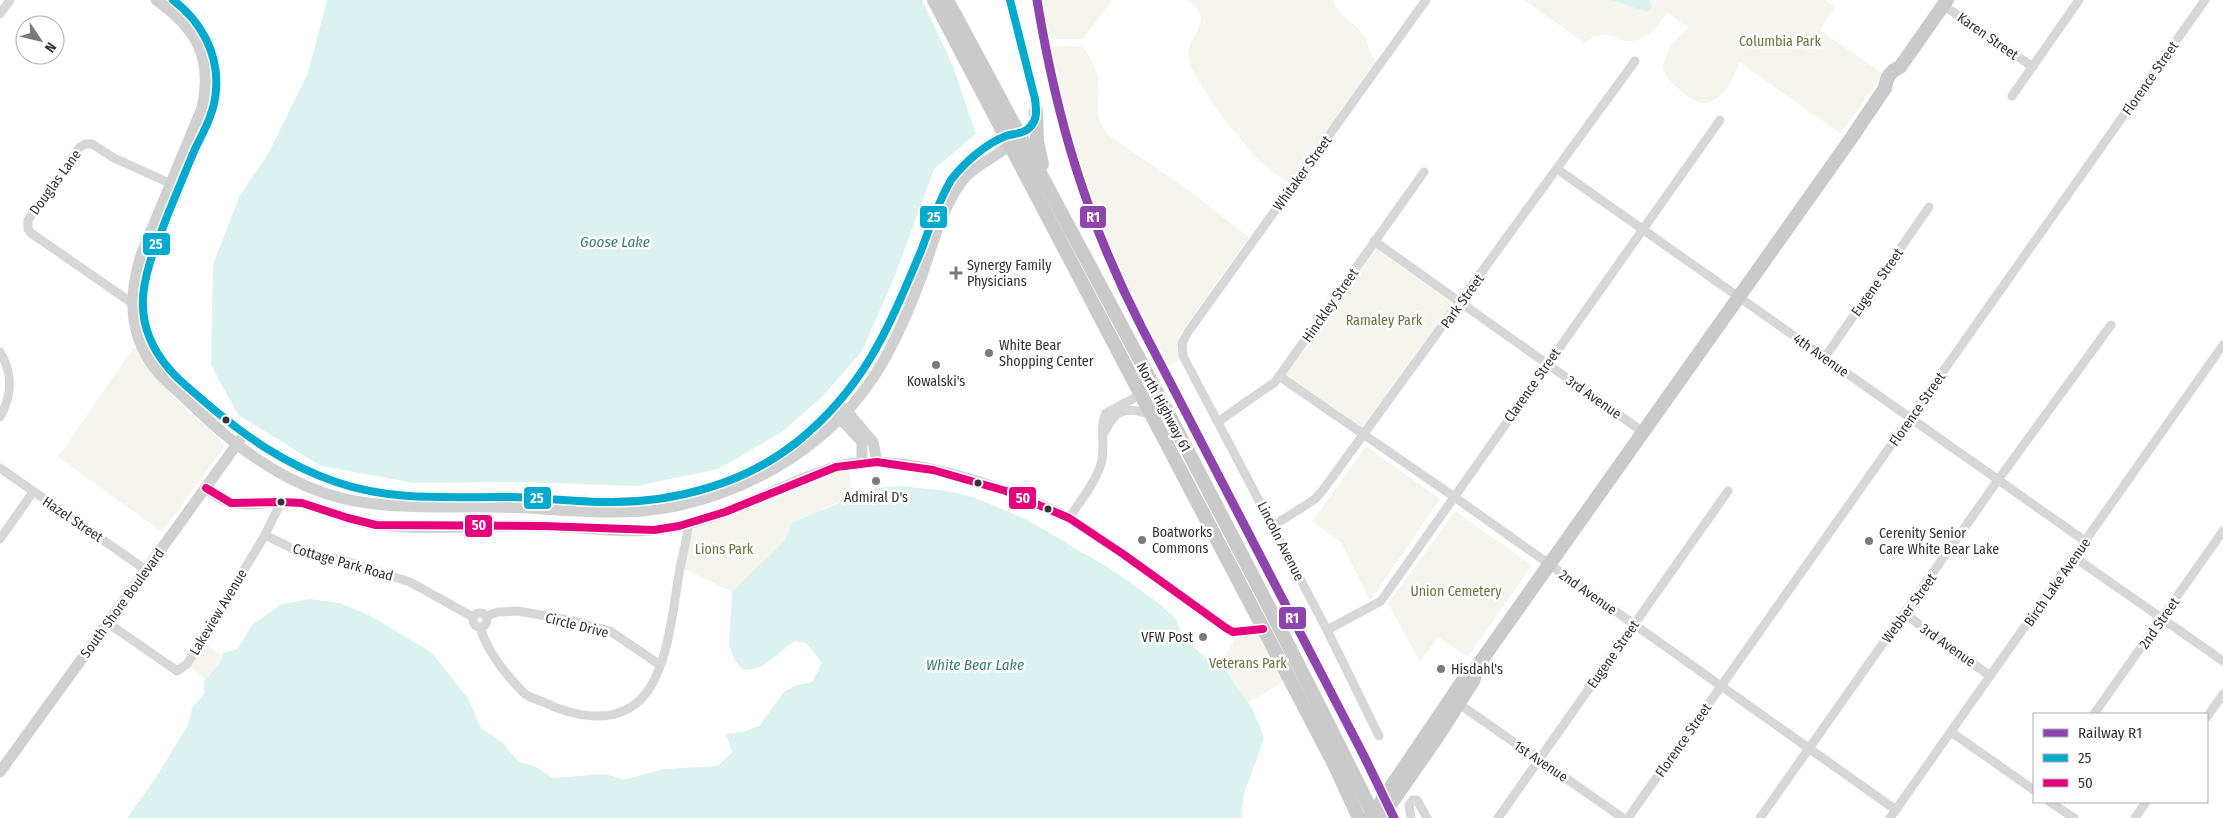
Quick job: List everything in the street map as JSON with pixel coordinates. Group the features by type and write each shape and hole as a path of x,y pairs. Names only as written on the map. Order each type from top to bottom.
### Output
{"main road":[{"path":"156,0 174,13 191,31 206,65 207,87 202,108 144,278 142,301 144,322 152,345 170,370 244,434 283,460 336,483 386,495 433,498 506,497 630,502 694,492 740,476 792,445 835,406 865,367 888,328 951,180 971,159 1031,127 1036,111"},
{"path":"173,0 192,18 208,40 215,64 216,90 209,118 141,255 132,289 132,303 137,332 152,365 224,436 277,472 302,484 328,494 367,503 408,508 532,507 617,512 644,511 681,505 720,494 752,481 790,459 824,434 844,415 880,369 905,322 943,217 957,188 974,167 1011,138"},
{"path":"934,0 1011,138 1143,388"},
{"name":"North Highway 61","path":"947,0 1011,138 1048,184 1143,388 1354,774 1374,817"},
{"path":"1010,0 1036,111 1037,142 1048,184"},
{"path":"1374,817 1395,779 1466,676 1476,668 1885,88 1892,86 1900,75 1900,67 1945,3"},
{"name":"North Highway 61","path":"1143,388 1152,415 1325,748 1359,818"},
{"path":"835,406 873,442 877,462"},
{"path":"844,415 862,442 862,463"},
{"name":"South Shore Boulevard","path":"0,772 244,434"},
{"path":"206,488 231,502 302,504 359,521 391,526 543,526 642,530 666,528 725,512 830,469 877,462 933,470 958,477 1024,498 1069,518"},
{"path":"1374,817 1459,704 1473,681 1476,668"},
{"path":"1354,774 1364,785 1372,790 1380,788 1395,779"}],"street":[{"path":"0,14 10,0"},
{"name":"Whitaker Street","path":"1182,347 1186,335 1426,0"},
{"path":"2012,96 2079,0"},
{"name":"Florence Street","path":"1628,818 2205,0"},
{"name":"Karen Street","path":"1945,3 2033,67"},
{"name":"Park Street","path":"1273,526 1315,499 1323,490 1365,435 1635,61"},
{"name":"Clarence Street","path":"1327,630 1381,601 1720,120"},
{"name":"Douglas Lane","path":"132,303 32,233 28,229 28,220 81,146 85,144 92,144 114,158 175,186"},
{"name":"4th Avenue","path":"1558,169 2085,541"},
{"name":"Hinckley Street","path":"1219,421 1275,382 1424,172"},
{"name":"Eugene Street","path":"1824,357 1930,207"},
{"name":"3rd Avenue","path":"1374,241 1643,432"},
{"name":"Webber Street","path":"1760,818 1998,480 2111,325"},
{"name":"Birch Lake Avenue","path":"1893,814 2223,345"},
{"name":"Lincoln Avenue","path":"1182,347 1183,356 1219,421 1327,630 1379,736"},
{"path":"0,352 7,367 10,388 0,417"},
{"name":"2nd Avenue","path":"1279,376 1454,496 1809,748 1893,814"},
{"path":"1143,388 1106,413 1103,419 1104,433 1101,464 1097,476 1069,518 1233,632 1255,628 1263,629"},
{"path":"1104,433 1113,416 1119,412 1133,410 1152,415"},
{"name":"Hazel Street","path":"0,468 146,570"},
{"name":"Eugene Street","path":"1498,818 1728,491"},
{"path":"0,539 33,492"},
{"name":"Lakeview Avenue","path":"108,623 177,671 187,664 265,535 280,502"},
{"path":"480,628 486,623 486,616 480,613 473,618 474,624 480,628 490,653 525,694 573,714 607,716 629,709 640,700 652,685 667,646 688,523"},
{"name":"2nd Street","path":"2095,713 2223,531"},
{"name":"Cottage Park Road","path":"265,535 299,552 346,561 410,582 473,618"},
{"path":"2074,556 2223,662"},
{"name":"Circle Drive","path":"486,616 498,612 518,611 574,621 610,631 660,665"},
{"name":"3rd Avenue","path":"1905,614 1990,676"},
{"path":"2208,716 2223,694"},
{"name":"1st Avenue","path":"1459,704 1623,818"},
{"path":"1951,732 2033,789"},
{"path":"1411,818 1409,805 1412,800 1417,800 1427,818"},
{"path":"2052,803 2074,818"},
{"path":"2134,818 2145,803"}],"green space":[{"path":"1041,0 1112,0 1083,39 1047,39"},
{"path":"1186,0 1333,0 1339,11 1364,35 1370,52 1378,62 1291,184 1267,167 1252,153 1206,93 1190,64 1188,55 1190,45 1201,21 1201,16 1196,7"},
{"name":"Columbia Park","path":"1524,0 1610,0 1647,12 1652,7 1650,0 1825,0 1835,7 1820,30 1883,74 1841,134 1739,62 1731,82 1715,100 1702,103 1684,94 1670,81 1663,64 1671,45 1688,27 1668,13 1647,36 1635,41 1601,35 1593,37 1584,43"},
{"path":"1049,47 1083,47 1094,66 1099,87 1098,114 1108,135 1181,185 1249,237 1179,336 1177,348 1180,360 1166,368 1132,302 1109,251 1078,165 1059,95"},
{"name":"Ramaley Park","path":"1374,247 1456,305 1365,432 1285,375"},
{"path":"134,347 146,358 174,398 225,446 162,532 58,457"},
{"name":"Union Cemetery","path":"1366,446 1440,499 1370,601 1341,542 1312,522"},
{"name":"Lions Park","path":"848,465 853,496 793,522 784,541 732,592 680,567 688,523"},
{"name":"Union Cemetery","path":"1455,511 1532,565 1468,657 1438,637 1420,662 1388,604"},
{"name":"Veterans Park","path":"1251,633 1258,634 1261,637 1283,682 1248,703 1220,663 1235,639"},
{"path":"203,642 222,656 220,663 205,679 188,666"}],"water":[{"name":"Goose Lake","path":"327,0 922,0 953,66 976,134 934,169 895,276 862,351 823,396 782,432 718,469 637,486 519,482 414,483 321,466 238,415 211,365 213,264 240,195 268,154 308,73"},
{"path":"1610,0 1650,0 1652,7 1647,12"},
{"name":"White Bear Lake","path":"899,486 948,491 973,497 1026,519 1117,573 1157,602 1176,619 1184,639 1207,658 1220,663 1252,708 1261,729 1264,739 1244,794 1241,818 127,818 155,779 188,725 192,708 204,694 204,681 220,663 223,653 237,649 252,625 282,604 310,599 340,603 369,615 431,652 468,698 481,728 502,742 518,761 536,767 553,778 606,774 623,780 664,769 718,766 732,752 726,734 743,732 759,726 784,692 794,686 812,682 822,663 806,643 795,641 765,664 744,670 734,660 729,644 732,592 784,541 793,522 876,488"}],"rail line":[{"name":"R1","path":"1037,0 1064,128 1089,208 1122,287 1364,756 1394,818"}],"transit line":[{"name":"25","path":"173,0 192,18 206,39 214,64 216,90 211,113 167,217 149,265 145,282 143,300 148,335 170,370 206,403 267,449 300,467 336,482 377,492 418,497 515,497 607,502 658,499 683,495 731,480 776,457 797,442 840,400 857,378 885,331 951,180 962,167 983,149 998,139 1026,131 1035,120 1035,99 1010,0"},
{"name":"50","path":"206,488 231,503 302,503 376,525 543,526 654,530 679,526 725,512 836,467 877,462 933,470 1006,491 1069,518 1123,554 1226,628 1233,632 1263,629"}],"place":[{"name":"Synergy Family Physicians","path":"956,273"},
{"name":"White Bear Shopping Center","path":"989,353"},
{"name":"Kowalski's","path":"936,365"},
{"name":"Admiral D's","path":"876,481"},
{"name":"Boatworks Commons","path":"1142,540"},
{"name":"Cerenity Senior Care White Bear Lake","path":"1869,541"},
{"name":"VFW Post","path":"1203,637"},
{"name":"Hisdahl's","path":"1441,669"}]}
